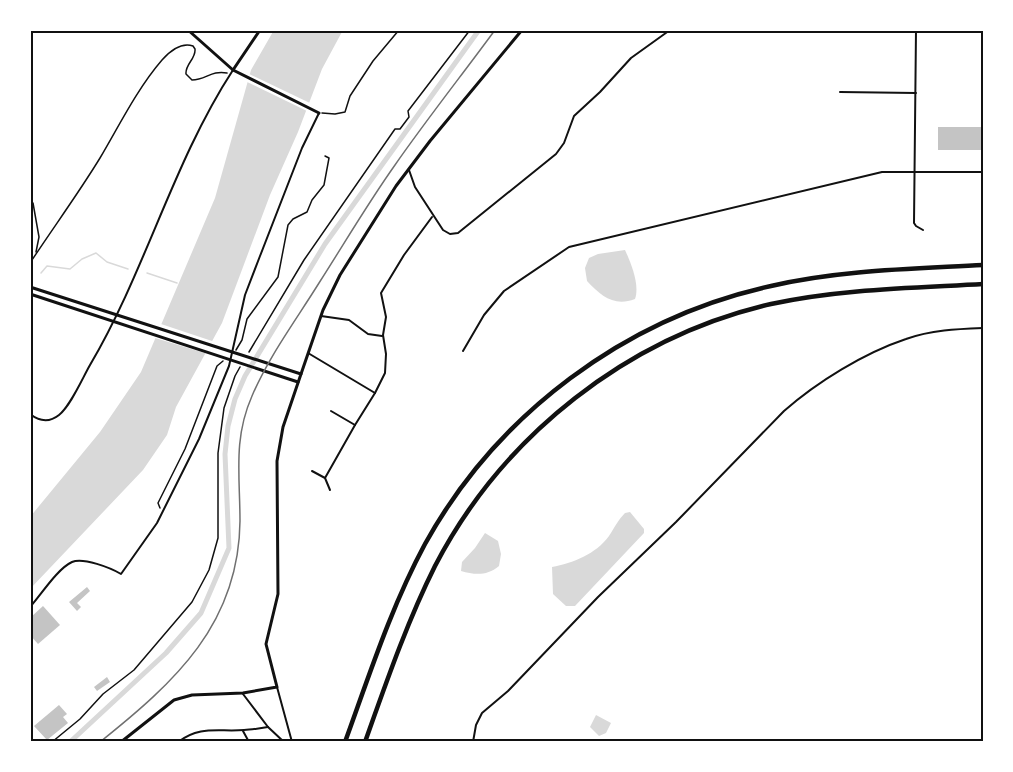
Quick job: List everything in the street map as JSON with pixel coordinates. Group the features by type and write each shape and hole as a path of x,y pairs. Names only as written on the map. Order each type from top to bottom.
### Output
{"highway":[{"path":"345,742 398,602 434,529 465,483 494,447 528,413 567,380 635,336 684,312 735,295 822,276 983,265"},
{"path":"365,742 416,608 453,535 483,491 506,463 541,427 582,392 657,346 704,325 755,309 831,295 983,284"}],"main road":[{"path":"188,30 232,70 320,113"},
{"path":"232,70 260,30"},
{"path":"121,742 174,700 201,694 243,693 277,687 266,644 278,594 277,461 283,427 307,353 340,275 408,170 522,30"},
{"path":"30,287 301,374"},
{"path":"31,294 298,382"}],"street":[{"path":"408,170 412,173 415,187 446,233 458,234 556,154 564,143 574,116 631,58 670,30"},
{"path":"910,30 916,31 915,223 923,230"},
{"path":"30,414 44,420 55,417 63,411 105,339 128,293 187,153 232,70"},
{"path":"840,92 916,93"},
{"path":"30,607 62,569 72,562 84,561 121,574 157,523 199,439 229,366 245,295 302,148 320,113"},
{"path":"463,351 492,302 504,291 569,247 882,172 983,171"},
{"path":"325,478 385,373 386,354 383,336 386,318 381,293 404,255 433,216"},
{"path":"321,316 349,320 368,334 383,336"},
{"path":"473,742 476,725 482,712 508,691 598,597 676,522 784,411 803,395 847,368 906,339 949,329 983,328"},
{"path":"307,353 375,393"},
{"path":"331,411 355,425"},
{"path":"312,471 325,478 330,490"},
{"path":"277,687 292,742"},
{"path":"243,693 268,727 284,742"},
{"path":"178,742 199,730 243,730 268,727"},
{"path":"243,730 249,742"}],"path":[{"path":"328,114 345,112 350,96 367,70 399,30"},
{"path":"246,358 304,260 395,129 400,129 409,117 408,111 470,30"},
{"path":"30,262 96,164 138,95 169,53 179,46 193,46 195,56 185,69 186,74 192,80 198,80 215,72 224,72"},
{"path":"163,510 159,508 158,503 185,449 217,366 239,348 247,319 278,277 288,225 292,219 307,212 312,200 324,185 328,158 325,156"},
{"path":"33,203 39,237 36,253"},
{"path":"52,742 80,719 103,694 134,670 192,602 209,570 218,538 218,453 224,408 240,367"}],"shaded area":[{"path":"274,30 343,30 322,69 298,132 270,195 222,323 176,407 167,435 143,470 30,589 30,517 100,432 141,372 215,198 251,70"},
{"path":"625,250 634,274 635,299 614,301 597,291 587,281 585,268 589,258 598,254"},
{"path":"630,512 644,529 644,533 575,606 566,606 553,594 552,567 591,553 609,536 620,518"},
{"path":"485,533 498,541 501,554 499,566 490,572 481,574 461,571 462,562"},
{"path":"596,715 611,723 606,733 599,736 590,727"}],"pier":[{"path":"247,73 312,104 309,112 245,81"},
{"path":"158,323 215,342 208,354 152,337"}],"building":[{"path":"938,127 983,127 983,150 938,150"},
{"path":"87,587 90,591 77,603 81,607 77,611 69,602"},
{"path":"43,606 60,625 38,644 30,635 30,618"},
{"path":"107,677 110,682 97,691 94,687"},
{"path":"59,705 67,714 63,717 68,723 47,740 34,726"}],"waterway":[{"path":"70,742 166,653 201,613 229,548 225,454 228,426 235,399 245,376 325,244 479,30"},
{"path":"41,273 47,266 70,269 82,259 96,253 107,262 128,269"},
{"path":"147,273 177,283"}],"railway":[{"path":"100,742 128,720 177,673 198,648 215,620 228,591 237,558 240,521 240,443 246,412 259,381 283,338 385,179 495,30"}]}
